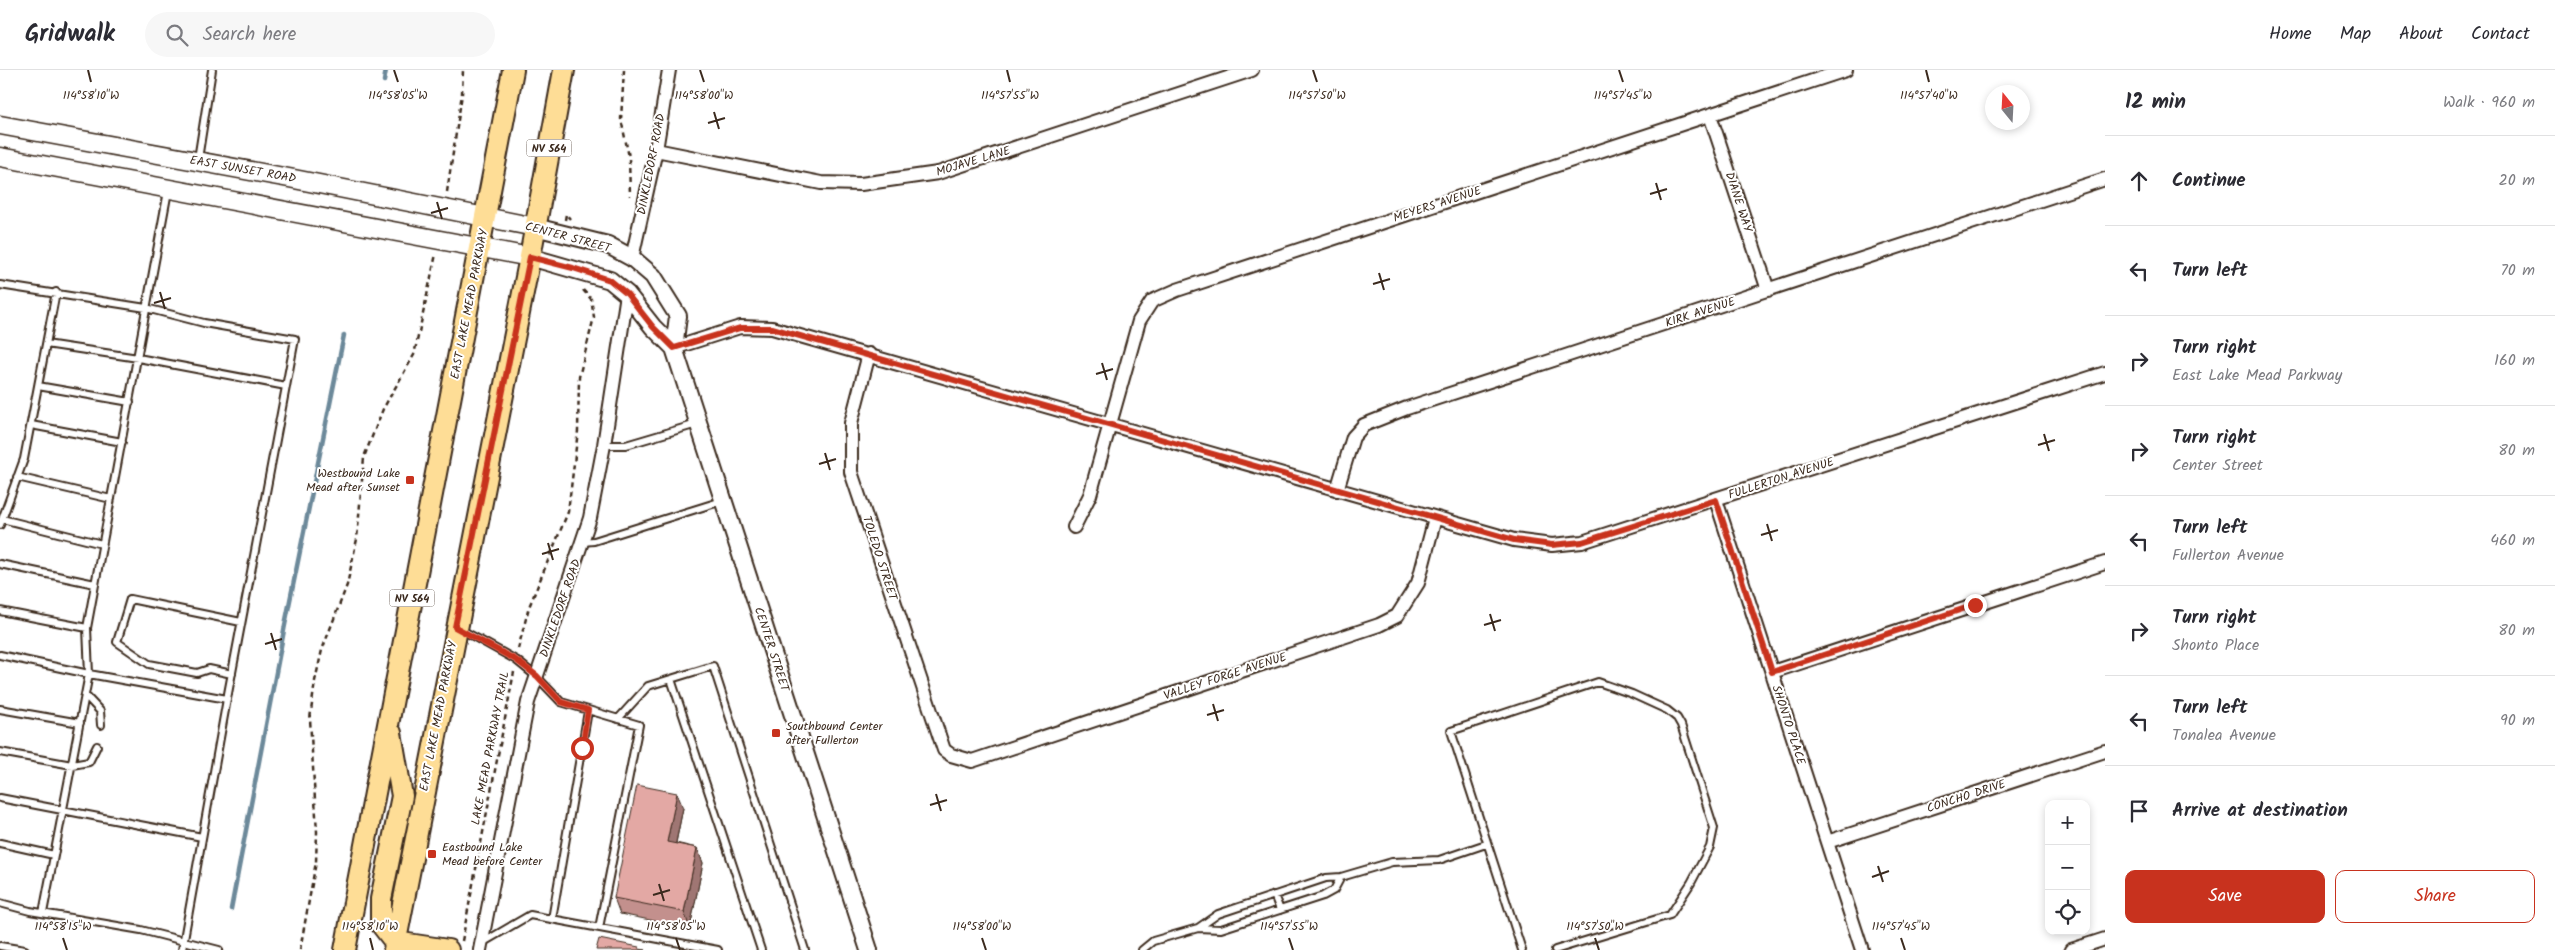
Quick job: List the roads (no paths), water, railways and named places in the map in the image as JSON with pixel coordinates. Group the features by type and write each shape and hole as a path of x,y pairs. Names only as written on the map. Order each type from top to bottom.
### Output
{"main road":[{"name":"EAST LAKE MEAD PARKWAY","path":"345,950 513,70"},
{"name":"EAST LAKE MEAD PARKWAY","path":"394,946 455,627 530,257 564,70"},
{"name":"EAST SUNSET ROAD","path":"0,125 485,217"},
{"path":"0,157 169,187 479,247"},
{"name":"CENTER STREET","path":"485,217 535,227"},
{"name":"CENTER STREET","path":"479,247 530,257"},
{"path":"389,721 402,796 381,899 381,924 394,946 448,950"}],"street":[{"name":"DINKLEDORF ROAD","path":"632,258 656,150 669,70"},
{"name":"MOJAVE LANE","path":"656,150 821,183 861,184 938,173 1252,70"},
{"name":"MEYERS AVENUE","path":"1074,527 1090,495 1139,321 1152,301 1177,290 1846,70"},
{"name":"DIANE WAY","path":"1710,115 1768,290"},
{"name":"KIRK AVENUE","path":"1337,490 1353,437 1364,425 1407,408 2105,179"},
{"name":"CENTER STREET","path":"535,227 608,245 632,258 653,276 678,316 674,348 869,950"},
{"name":"CENTER STREET","path":"530,257 603,278 627,294 653,327 674,348"},
{"name":"DINKLEDORF ROAD","path":"480,947 528,702 590,518 604,444 627,294"},
{"name":"FULLERTON AVENUE","path":"674,348 740,328 772,328 870,354 1514,540 1552,545 1582,542 2105,372"},
{"name":"TOLEDO STREET","path":"870,354 851,423 851,472 944,750 951,756"},
{"name":"SHONTO PLACE","path":"1716,500 1862,950"},
{"name":"VALLEY FORGE AVENUE","path":"951,756 972,761 1379,625 1397,616 1418,583 1435,518"},
{"path":"1772,672 2105,563"},
{"name":"CONCHO DRIVE","path":"1827,842 2105,751"},
{"path":"2070,950 2105,939"}],"lane":[{"path":"197,161 212,70"},
{"path":"43,913 89,674 87,628 169,187"},
{"path":"0,285 56,292 146,308 204,323 295,340 241,622 182,950"},
{"path":"56,292 24,459 1,522 102,544"},
{"path":"46,344 138,358 286,386"},
{"path":"38,386 130,402"},
{"path":"604,444 626,445 699,423"},
{"path":"30,425 122,442"},
{"path":"17,478 111,499"},
{"path":"582,542 594,541 692,512 724,500"},
{"path":"0,564 95,584"},
{"path":"232,674 209,669 197,673 149,664 117,642 130,599 241,622"},
{"path":"0,611 87,628"},
{"path":"455,627 516,660 537,676 561,702 639,725 599,928"},
{"path":"0,655 89,674 227,699"},
{"path":"618,719 648,686 712,666 805,950"},
{"path":"671,679 761,950"},
{"path":"1522,950 1486,844 1451,731 1598,682 1632,694 1667,710 1677,718 1684,733 1713,823 1714,833 1710,847 1691,883 1670,915 1555,950"},
{"path":"85,695 100,711 101,725"},
{"path":"0,709 80,723"},
{"path":"552,919 588,710"},
{"path":"0,752 72,765 89,762 97,746"},
{"path":"0,798 202,837"},
{"path":"0,843 54,855"},
{"path":"1198,928 1218,914 1326,878 1341,877 1392,862 1439,860 1486,844"},
{"path":"1142,950 1153,941 1198,928 1221,929 1330,893 1341,877"},
{"path":"1274,895 1280,910"},
{"path":"0,903 43,913 141,930 219,950"},
{"path":"480,947 530,915 682,947 718,950"},
{"path":"0,946 25,950"}],"waterway":[{"path":"384,81 386,70"},
{"path":"231,909 285,625 344,335"}],"place":[{"name":"Westbound Lake Mead after Sunset","path":"410,480"},
{"name":"Southbound Center after Fullerton","path":"776,733"},
{"name":"Eastbound Lake Mead before Center","path":"432,854"}]}
